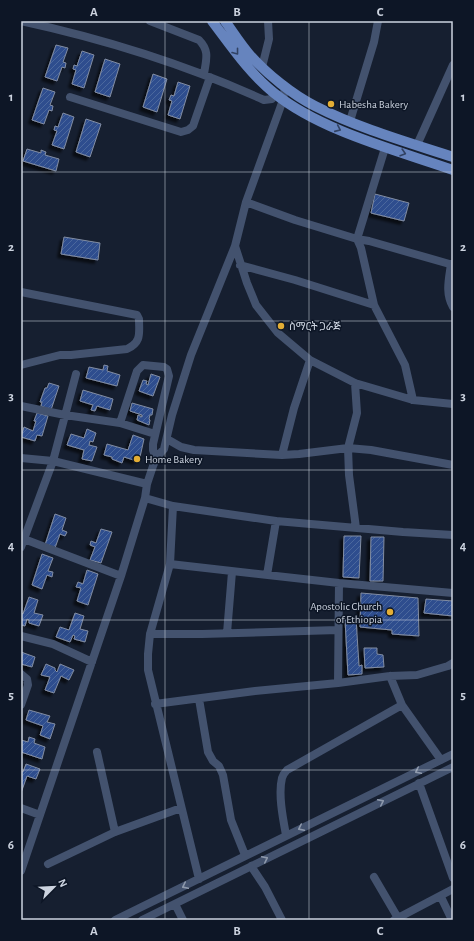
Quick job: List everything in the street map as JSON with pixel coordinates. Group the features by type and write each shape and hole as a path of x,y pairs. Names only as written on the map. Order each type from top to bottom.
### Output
{"main road":[{"path":"212,21 250,70 283,100 313,118 353,136 453,170"},
{"path":"225,21 250,55 262,67 286,87 314,106 350,121 453,157"}],"street":[{"path":"70,97 181,132 188,130 193,126 207,75 207,52 204,45 198,40 150,21"},
{"path":"262,67 269,39 268,21"},
{"path":"350,121 374,42 378,21"},
{"path":"21,22 70,32 207,75 264,100 272,99 273,92"},
{"path":"417,145 453,65"},
{"path":"21,871 121,576 145,498 147,484 156,458 164,449 172,415 191,355 235,246 246,202 283,100 286,87"},
{"path":"385,148 357,239 361,248 374,305 405,364 413,400"},
{"path":"246,202 295,220 357,239 452,264 447,288 450,302 453,307"},
{"path":"235,246 240,265 256,305 278,333 310,360 355,383 413,400 453,404"},
{"path":"240,265 295,280 374,305"},
{"path":"21,292 137,315 140,319 138,340 134,346 126,349 60,355 21,365"},
{"path":"282,455 294,408 310,360"},
{"path":"120,423 136,371 143,365 164,367 167,369 169,376 155,434 153,450 156,458"},
{"path":"76,374 53,462 22,543 121,576"},
{"path":"355,383 357,413 348,448 349,475 356,528"},
{"path":"21,406 65,415 120,423 155,434"},
{"path":"167,439 181,447 194,450 282,455 348,448 371,450 453,465"},
{"path":"21,458 53,462 147,484"},
{"path":"145,498 172,506 276,521 453,536"},
{"path":"172,506 170,564 150,634 148,670 155,704 199,879"},
{"path":"267,575 276,521"},
{"path":"170,564 339,583 453,593"},
{"path":"227,633 232,572"},
{"path":"338,683 339,583"},
{"path":"150,634 338,630"},
{"path":"21,636 53,644 92,662"},
{"path":"155,704 390,676 417,675 448,666 453,663"},
{"path":"21,674 27,680 28,685 21,705"},
{"path":"390,676 402,705 441,760"},
{"path":"199,699 208,752 219,766 223,776 230,820 245,855"},
{"path":"286,835 282,813 282,776 287,770 402,705"},
{"path":"97,752 115,832"},
{"path":"115,920 453,754"},
{"path":"142,920 453,767"},
{"path":"419,783 453,878"},
{"path":"21,808 40,815"},
{"path":"48,864 115,832 181,808"},
{"path":"251,866 265,887 282,920"},
{"path":"220,868 226,878"},
{"path":"374,877 396,919 441,897 453,889"},
{"path":"441,897 452,920"},
{"path":"175,904 183,920"}],"building":[{"path":"56,45 68,48 63,62 66,63 65,68 62,67 57,81 45,77"},
{"path":"82,51 94,55 84,88 72,84 76,70 73,69 74,65 77,66"},
{"path":"105,59 120,64 110,97 95,92"},
{"path":"153,74 167,79 157,112 143,107"},
{"path":"178,82 190,86 180,119 168,115 172,101 169,100 171,95 174,96"},
{"path":"43,88 55,92 50,105 53,106 52,111 49,110 44,124 32,120"},
{"path":"63,113 74,117 64,149 52,145 57,131 54,130 55,126 58,127"},
{"path":"86,119 101,124 90,157 76,152"},
{"path":"27,149 41,153 41,150 46,152 45,155 59,159 56,171 23,161"},
{"path":"375,194 409,203 404,221 371,213"},
{"path":"64,237 100,243 98,260 61,254"},
{"path":"104,365 108,366 107,371 120,375 117,386 86,378 89,367 103,370"},
{"path":"151,374 160,377 153,396 139,391 143,380 147,381 146,384 148,385"},
{"path":"49,383 59,386 51,410 41,406 42,402 40,402 45,388 47,388"},
{"path":"83,390 113,399 110,410 97,406 95,411 91,410 93,405 80,401"},
{"path":"132,403 153,409 152,415 150,415 149,419 149,425 137,420 138,415 142,417 142,415 130,411"},
{"path":"37,413 48,416 42,436 37,435 35,441 21,437 24,427 33,431"},
{"path":"87,429 96,433 93,442 90,441 89,445 97,447 92,461 82,459 84,450 67,445 71,434 84,438"},
{"path":"133,435 144,439 140,457 137,461 124,457 122,463 112,459 112,457 104,455 107,444 128,450"},
{"path":"55,514 66,518 62,530 67,532 65,536 60,534 55,548 45,545"},
{"path":"101,529 112,532 101,563 90,560 95,547 90,545 91,541 96,543"},
{"path":"344,536 361,536 359,578 343,577"},
{"path":"371,537 384,537 383,581 370,581"},
{"path":"42,554 53,558 48,571 53,572 52,577 47,575 42,589 32,585"},
{"path":"87,570 98,574 88,605 77,601 81,588 76,587 78,582 83,584"},
{"name":"Apostolic Church of Ethiopia","path":"361,593 418,598 419,636 392,634 392,630 360,627"},
{"path":"29,597 38,600 34,613 43,615 39,626 29,623 29,620 27,619 25,626 21,625 21,613 23,614"},
{"path":"426,599 453,601 453,616 424,613"},
{"path":"75,613 84,616 80,629 88,631 85,642 74,639 75,636 73,635 70,642 56,637 60,627 69,630"},
{"path":"356,618 359,666 362,665 362,674 348,675 345,619"},
{"path":"364,648 377,648 377,654 383,655 384,667 365,668"},
{"path":"21,652 35,657 32,667 21,664"},
{"path":"46,664 55,668 57,672 60,664 74,670 69,680 61,676 54,693 45,690 50,677 41,675"},
{"path":"29,710 50,716 47,722 55,724 50,739 40,735 43,726 26,720"},
{"path":"29,737 35,739 34,743 45,747 42,759 21,752 21,740 28,742"},
{"path":"26,764 40,769 36,779 27,776 21,793 21,771 23,772"}],"place":[{"name":"Habesha Bakery","path":"331,104"},
{"name":"ስማርት ጋራጅ","path":"281,326"},
{"name":"Home Bakery","path":"137,459"},
{"name":"Apostolic Church of Ethiopia","path":"390,612"}]}
